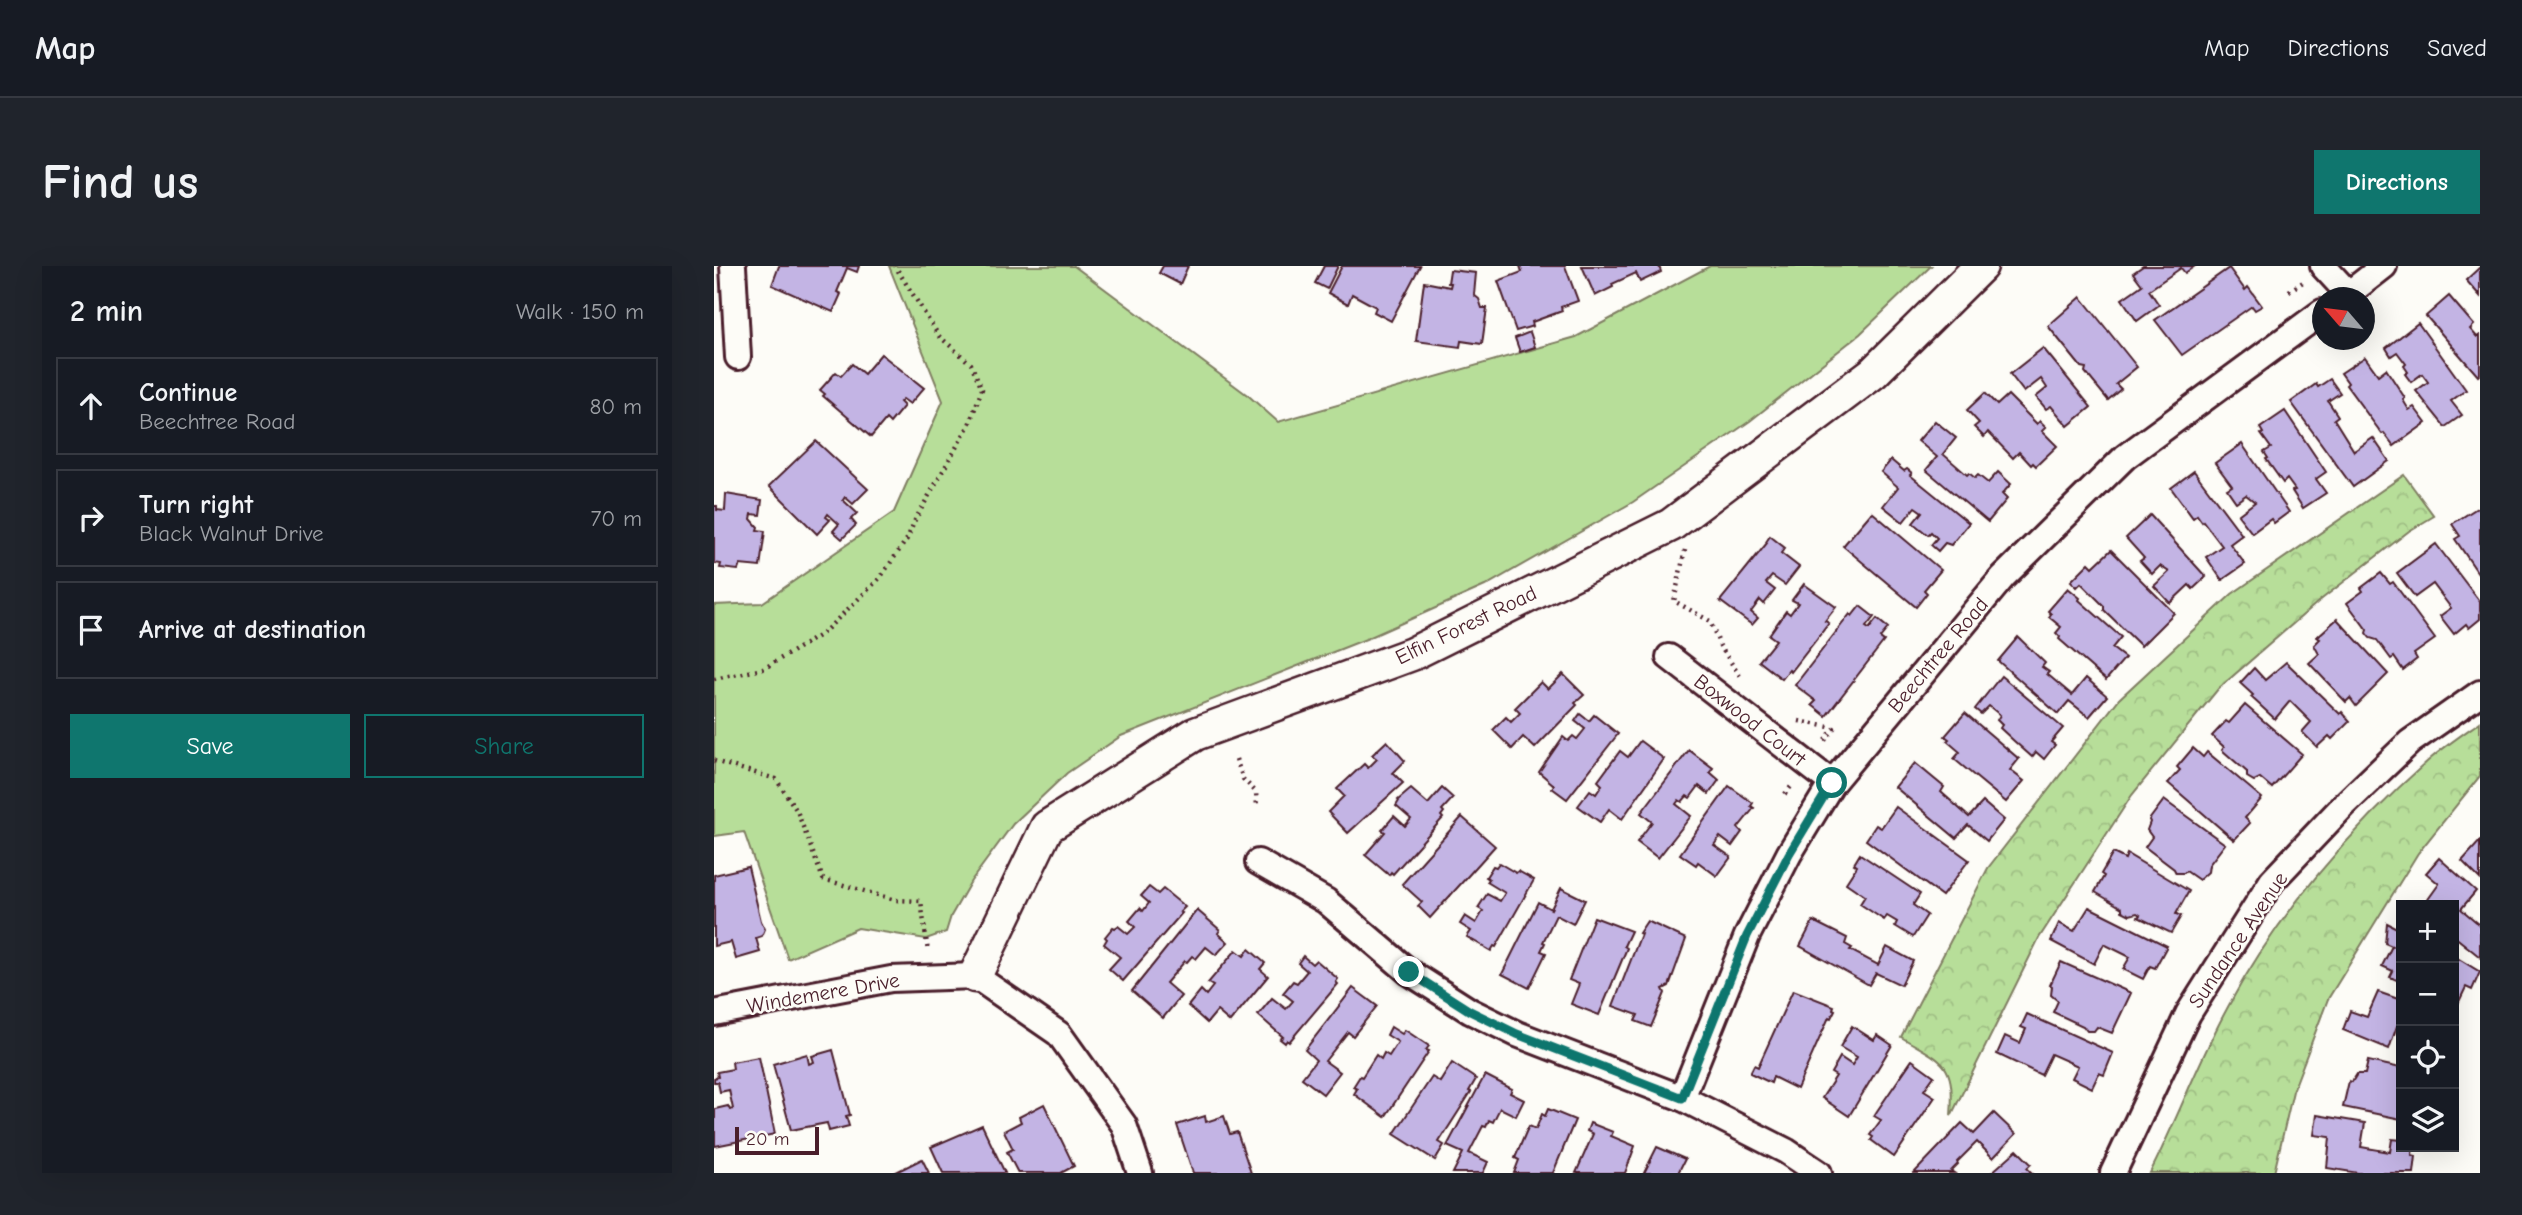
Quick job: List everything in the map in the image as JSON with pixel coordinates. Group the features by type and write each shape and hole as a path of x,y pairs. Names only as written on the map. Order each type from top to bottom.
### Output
{"street":[{"path":"733,266 738,357"},
{"name":"Elfin Forest Road","path":"975,976 1047,827 1195,734 1412,654 1671,525 1873,373 1982,266"},
{"path":"2323,266 2340,287"},
{"path":"2356,287 2384,266"},
{"name":"Beechtree Road","path":"1682,1098 1747,936 1789,854 1832,783 2003,577 2124,457 2312,319"},
{"name":"Boxwood Court","path":"1668,657 1832,783"},
{"name":"Sundance Avenue","path":"2113,1173 2188,1014 2272,881 2344,805 2410,742 2480,693"},
{"path":"1258,862 1326,901 1409,972 1470,1011 1517,1034 1682,1098 1786,1151 1819,1173"},
{"path":"975,976 1059,1034 1124,1125 1140,1173"},
{"name":"Windemere Drive","path":"714,1013 891,978 975,976"}],"path":[{"path":"714,679 763,669 822,634 880,578 907,539 969,425 982,389 971,364 939,336 895,266"},
{"path":"1687,544 1674,601 1710,621 1720,646 1745,684"},
{"path":"1785,794 1834,728 1801,723 1790,715"},
{"path":"1236,759 1243,779 1256,792 1257,807"},
{"path":"714,761 776,779 797,811 823,880 895,900 921,901 931,977"}],"green space":[{"path":"889,266 1074,266 1250,397 1278,422 1576,337 1710,266 1931,266 1860,334 1750,421 1633,502 1485,586 1366,639 1121,736 1067,773 1013,824 971,881 951,916 946,932 926,939 858,928 788,959 744,832 714,836 714,605 762,603 894,512 943,401"},
{"path":"2404,475 2434,516 2409,531 2318,602 2218,689 2132,795 2039,938 1951,1116 1951,1084 1944,1066 1901,1037 1988,868 2119,699 2232,594"},
{"path":"2480,722 2480,776 2418,853 2328,999 2293,1091 2274,1173 2150,1173 2229,1005 2270,938 2294,905 2372,814 2435,755"}],"building":[{"path":"779,266 859,266 857,272 847,268 837,292 841,294 833,312 772,285"},
{"path":"1163,266 1188,266 1180,284 1159,273"},
{"path":"1324,266 1338,266 1327,289 1315,283"},
{"path":"1342,266 1420,266 1391,321 1374,312 1376,307 1352,294 1348,304 1328,293"},
{"path":"1520,266 1565,266 1578,301 1561,307 1562,311 1532,322 1533,326 1516,331 1498,281 1522,272"},
{"path":"1582,266 1659,266 1661,272 1640,282 1636,273 1612,284 1613,287 1595,296"},
{"path":"2143,266 2195,266 2185,273 2181,268 2149,290 2159,305 2137,321 2122,299 2142,285 2133,273"},
{"path":"2480,267 2480,296 2466,280"},
{"path":"2229,268 2245,290 2248,287 2262,306 2255,310 2252,306 2182,355 2155,320"},
{"path":"1450,270 1476,273 1474,295 1479,299 1482,308 1487,308 1482,344 1461,341 1460,347 1416,341 1424,282 1450,287"},
{"path":"2449,296 2474,325 2470,329 2477,337 2480,335 2478,376 2426,316"},
{"path":"2081,297 2137,367 2116,384 2121,389 2108,400 2085,372 2086,368 2081,367 2048,326"},
{"path":"2418,323 2466,390 2451,401 2462,415 2445,427 2416,391 2428,382 2422,374 2411,382 2405,374 2408,372 2404,366 2406,364 2397,352 2391,356 2386,348"},
{"path":"1530,332 1535,347 1520,352 1515,338"},
{"path":"2043,348 2091,407 2068,426 2051,406 2046,409 2036,397 2047,388 2041,379 2024,392 2010,374"},
{"path":"881,354 924,388 910,404 903,399 900,402 904,406 890,423 886,419 871,437 823,396 825,394 820,390 836,372 841,376 852,364 864,374"},
{"path":"2365,357 2378,375 2386,369 2405,398 2403,400 2409,410 2414,407 2426,423 2394,446 2346,385 2348,383 2341,373"},
{"path":"2330,379 2340,393 2328,401 2338,416 2334,419 2354,451 2373,438 2389,461 2353,487 2291,402 2316,384 2318,387"},
{"path":"1985,393 1997,405 2008,395 2037,424 2040,421 2046,427 2042,431 2057,446 2036,466 2033,463 2031,465 2019,452 2013,458 1988,432 1984,437 1974,427 1979,423 1967,410"},
{"path":"2285,411 2326,472 2316,479 2326,493 2303,508 2292,491 2295,490 2287,479 2283,483 2264,452 2271,448 2260,428"},
{"path":"1935,421 1956,438 1943,454 1967,475 1969,473 1975,478 1978,475 1988,483 1998,472 2011,484 2002,494 2007,499 1988,522 1926,470 1937,457 1918,441"},
{"path":"816,441 868,489 853,504 845,497 843,500 857,513 851,519 856,525 842,539 833,531 839,524 828,514 826,517 830,520 817,534 769,486"},
{"path":"2242,444 2289,512 2274,523 2271,519 2252,533 2238,515 2255,502 2246,495 2236,502 2227,489 2232,486 2215,463"},
{"path":"1891,460 1904,471 1907,469 1912,473 1910,475 1969,523 1951,545 1945,543 1938,551 1931,545 1937,538 1931,532 1928,535 1913,523 1922,512 1915,507 1903,522 1883,506 1898,487 1881,472"},
{"path":"2194,471 2242,535 2230,544 2245,564 2222,580 2206,557 2222,546 2197,515 2193,518 2171,488"},
{"path":"726,494 762,500 760,515 752,514 751,519 758,527 757,530 765,531 760,567 740,565 738,570 720,568 721,564 714,563 714,506 717,506 717,510 725,511"},
{"path":"2477,508 2480,511 2480,576 2455,539 2460,536 2452,524"},
{"path":"1872,512 1941,570 1924,590 1927,593 1916,607 1843,546"},
{"path":"2150,515 2206,577 2193,589 2189,585 2170,603 2154,586 2169,572 2160,566 2152,574 2140,561 2144,558 2126,538"},
{"path":"1770,536 1785,548 1781,553 1799,567 1785,585 1772,576 1766,583 1775,590 1764,604 1760,600 1751,612 1758,618 1752,625 1720,601"},
{"path":"2436,544 2480,602 2480,619 2469,628 2466,624 2454,634 2440,616 2451,608 2433,584 2415,597 2397,573"},
{"path":"2111,550 2174,613 2141,646 2081,583 2077,587 2071,581 2089,563 2093,567"},
{"path":"2381,573 2390,584 2393,582 2435,639 2414,654 2417,659 2403,670 2377,640 2370,638 2347,603"},
{"path":"1804,584 1836,607 1825,621 1829,623 1791,672 1789,670 1782,679 1759,661 1776,640 1769,635 1786,611 1790,614 1798,603 1792,600"},
{"path":"2068,588 2121,637 2112,648 2125,658 2106,680 2059,639 2056,633 2061,627 2049,617 2051,614 2048,611"},
{"path":"1860,606 1874,617 1866,627 1869,629 1877,619 1888,628 1880,638 1884,641 1826,716 1812,705 1816,701 1795,685 1850,614 1852,616"},
{"path":"2337,619 2388,674 2356,706 2350,698 2346,702 2309,663 2319,654 2314,645 2320,639 2317,637"},
{"path":"2018,637 2045,663 2042,667 2049,672 2047,674 2072,695 2086,678 2107,696 2089,717 2069,701 2058,714 1998,661"},
{"path":"2286,662 2350,721 2332,739 2329,736 2317,747 2302,732 2311,722 2290,701 2275,719 2240,683 2254,668 2265,680"},
{"path":"1563,674 1584,695 1535,748 1523,737 1512,749 1493,730 1506,717 1511,722 1520,713 1515,708 1541,682 1548,689"},
{"path":"2001,676 2063,728 2051,742 2055,745 2044,759 2036,752 2032,757 2000,728 2002,725 1997,720 2000,715 1989,706 1981,714 1975,709"},
{"path":"2245,705 2302,754 2272,788 2260,778 2254,781 2247,777 2247,772 2222,750 2224,747 2212,736 2226,721 2229,723"},
{"path":"1965,713 2019,759 2010,770 2024,781 2006,802 1954,759 1960,752 1945,736"},
{"path":"1580,714 1589,721 1594,715 1618,734 1567,799 1552,788 1554,785 1539,772 1563,737 1568,741 1573,736 1577,739 1585,729 1575,721"},
{"path":"1387,741 1405,761 1393,773 1403,783 1348,833 1328,812 1344,796 1337,789 1364,764 1368,768 1377,759 1372,755"},
{"path":"1640,741 1664,759 1622,819 1609,809 1600,822 1578,806 1590,790 1596,794 1602,785 1598,781 1620,751 1628,757"},
{"path":"2193,748 2203,757 2207,752 2262,798 2245,818 2250,823 2234,840 2168,783 2180,770 2177,767"},
{"path":"1689,750 1713,768 1710,772 1719,780 1709,794 1699,786 1690,798 1687,796 1682,802 1679,800 1676,804 1691,816 1658,858 1637,842 1652,822 1641,813"},
{"path":"1915,763 1944,787 1941,792 1969,817 1983,802 2004,820 1987,841 1968,825 1956,838 1895,787"},
{"path":"1729,786 1753,803 1751,806 1754,808 1738,828 1742,832 1732,846 1720,837 1714,845 1731,857 1717,876 1698,862 1696,865 1680,854"},
{"path":"1442,788 1453,798 1442,810 1443,818 1393,874 1391,872 1389,875 1365,855 1385,832 1382,830 1394,816 1405,826 1411,819 1396,806 1398,800 1411,789 1428,804"},
{"path":"2164,800 2225,844 2209,865 2208,872 2199,880 2186,871 2176,873 2145,847 2152,837 2147,830 2149,820"},
{"path":"1896,807 1969,860 1942,896 1866,840 1876,825 1881,828"},
{"path":"1462,817 1495,846 1430,918 1418,906 1422,902 1402,884"},
{"path":"2480,841 2480,879 2462,861"},
{"path":"2113,853 2125,859 2127,854 2189,891 2176,914 2181,916 2171,933 2138,917 2140,915 2137,913 2130,915 2122,911 2122,908 2095,892"},
{"path":"1860,854 1920,894 1913,905 1927,915 1913,937 1895,926 1897,922 1887,916 1884,920 1860,904 1865,896 1846,883 1857,866 1854,864"},
{"path":"2439,858 2476,891 2461,909 2480,925 2480,957 2459,940 2459,900 2428,900 2439,884 2426,873"},
{"path":"1499,863 1534,880 1496,947 1491,951 1467,937 1471,931 1460,924 1465,916 1476,923 1483,911 1478,908 1487,894 1500,901 1505,893 1487,882 1489,879 1486,877 1493,866 1496,867"},
{"path":"748,867 765,929 762,936 756,938 760,952 736,959 731,942 714,946 714,875"},
{"path":"1149,887 1158,894 1163,889 1185,907 1123,981 1109,969 1120,957 1104,944 1107,939 1105,937 1113,927 1118,926 1128,934 1135,927 1129,921 1140,908 1143,911 1149,903 1141,896"},
{"path":"1561,888 1585,900 1573,924 1556,915 1543,942 1545,943 1541,951 1546,953 1529,988 1502,974 1538,902 1551,909"},
{"path":"2089,907 2167,946 2155,968 2150,966 2143,979 2123,969 2130,957 2104,944 2094,964 2051,941 2059,923 2074,931"},
{"path":"1197,910 1220,930 1218,933 1228,942 1216,955 1206,947 1196,959 1192,956 1166,983 1181,996 1163,1018 1132,991"},
{"path":"1594,917 1631,931 1624,946 1627,948 1599,1015 1571,1004 1579,984 1569,980"},
{"path":"1647,921 1686,939 1669,986 1663,989 1665,993 1651,1027 1635,1021 1638,1015 1613,1006 1641,934 1639,933"},
{"path":"1813,921 1847,938 1845,944 1852,948 1850,950 1878,965 1887,947 1913,961 1901,985 1876,973 1869,985 1800,946"},
{"path":"2387,923 2396,928 2396,980 2390,977 2393,971 2382,966 2392,946 2385,943"},
{"path":"1249,949 1265,963 1260,969 1268,976 1230,1022 1217,1011 1207,1023 1188,1006 1201,990 1206,995 1213,986 1208,983 1236,950 1244,956"},
{"path":"1303,956 1312,964 1316,960 1338,979 1338,984 1289,1042 1287,1040 1285,1043 1280,1039 1283,1037 1258,1015 1272,998 1286,1009 1293,1001 1283,993 1307,971 1298,963"},
{"path":"2459,959 2480,972 2472,990 2466,987 2459,1002"},
{"path":"2061,962 2131,993 2112,1033 2097,1027 2094,1031 2087,1031 2083,1026 2053,1012 2058,1001 2051,995 2050,985"},
{"path":"1353,988 1377,1006 1353,1036 1348,1032 1325,1061 1340,1072 1323,1094 1302,1078 1316,1060 1305,1050"},
{"path":"1793,990 1834,1006 1835,1010 1831,1018 1829,1017 1797,1089 1773,1077 1771,1083 1750,1073 1754,1065 1758,1067"},
{"path":"2378,992 2396,998 2396,1029 2389,1049 2343,1030 2350,1011 2367,1017"},
{"path":"2027,1014 2113,1053 2104,1075 2099,1073 2092,1088 2072,1078 2078,1066 2051,1054 2041,1075 1997,1054 2005,1036 2020,1043 2026,1029 2021,1027"},
{"path":"1852,1026 1874,1040 1877,1035 1892,1045 1849,1116 1822,1098 1836,1076 1831,1073 1840,1057 1852,1065 1857,1057 1840,1047"},
{"path":"1391,1027 1402,1034 1405,1030 1429,1046 1426,1050 1429,1051 1385,1117 1354,1094 1357,1089 1353,1087 1376,1055 1381,1059 1384,1053 1389,1056 1398,1042 1387,1035"},
{"path":"833,1050 850,1115 846,1116 849,1126 829,1131 827,1123 791,1130 773,1064 807,1054 809,1064 814,1062 812,1056"},
{"path":"759,1057 775,1134 715,1146 715,1109 728,1106 730,1110 733,1109 729,1090 720,1092 718,1082 714,1082 714,1078 718,1077 717,1072 733,1069 732,1062"},
{"path":"1912,1060 1934,1076 1924,1090 1935,1097 1894,1157 1871,1140 1873,1137 1870,1135 1881,1120 1874,1116"},
{"path":"2368,1061 2396,1067 2396,1118 2343,1107 2349,1081 2352,1082 2357,1074 2365,1074"},
{"path":"1452,1063 1476,1079 1469,1091 1471,1092 1439,1142 1444,1145 1435,1160 1394,1134 1432,1077 1440,1082"},
{"path":"1485,1075 1512,1089 1510,1093 1524,1100 1516,1116 1500,1108 1493,1122 1489,1120 1486,1127 1483,1126 1469,1153 1488,1162 1483,1173 1453,1173 1463,1153 1447,1146"},
{"path":"1044,1104 1074,1166 1061,1173 1018,1173 1007,1152 1013,1149 1004,1131 1021,1122 1019,1117"},
{"path":"1548,1109 1575,1120 1553,1173 1514,1173 1519,1160 1515,1158 1529,1126 1536,1129 1542,1114 1545,1116"},
{"path":"1994,1113 2016,1134 1993,1158 1977,1142 1957,1162 1951,1171 1954,1173 1914,1173 1962,1123 1974,1134"},
{"path":"2317,1115 2365,1123 2361,1147 2390,1152 2392,1139 2396,1139 2396,1152 2412,1152 2412,1155 2416,1156 2414,1173 2358,1173 2327,1168 2330,1137 2314,1135"},
{"path":"1205,1116 1206,1122 1224,1116 1230,1134 1237,1132 1251,1173 1193,1173 1177,1125"},
{"path":"1590,1123 1613,1132 1611,1136 1635,1146 1625,1173 1576,1173 1593,1134 1587,1131"},
{"path":"982,1125 1005,1173 943,1173 931,1147"},
{"path":"1657,1147 1685,1159 1678,1173 1644,1173"},
{"path":"2017,1150 2031,1164 2027,1168 2032,1173 1991,1173"},
{"path":"922,1159 929,1173 896,1172"}],"route":[{"path":"1409,972 1470,1011 1517,1034 1682,1098 1747,936 1789,854 1832,783"}]}
